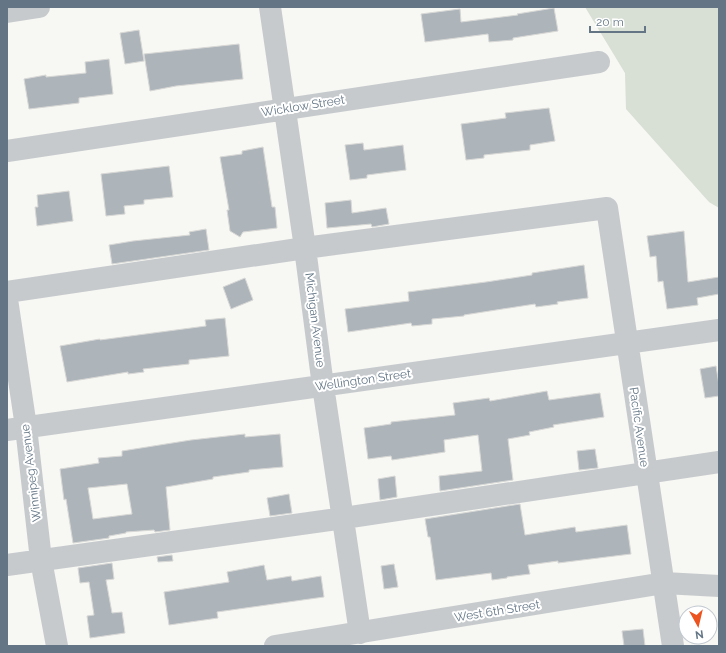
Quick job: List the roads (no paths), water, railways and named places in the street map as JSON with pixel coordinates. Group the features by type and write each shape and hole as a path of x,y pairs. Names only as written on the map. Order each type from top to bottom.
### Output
{"street":[{"path":"7,12 39,7"},
{"name":"Michigan Avenue","path":"270,7 306,248 323,386 344,518 360,633"},
{"name":"Wicklow Street","path":"7,151 599,62"},
{"name":"Pacific Avenue","path":"306,248 607,208 673,646"},
{"path":"7,292 306,248"},
{"name":"Winnipeg Avenue","path":"7,299 16,428 57,646"},
{"name":"Wellington Street","path":"16,428 628,344 719,330"},
{"path":"7,565 344,518 719,462"},
{"name":"West 6th Street","path":"275,646 300,644 664,583 719,586"}]}
